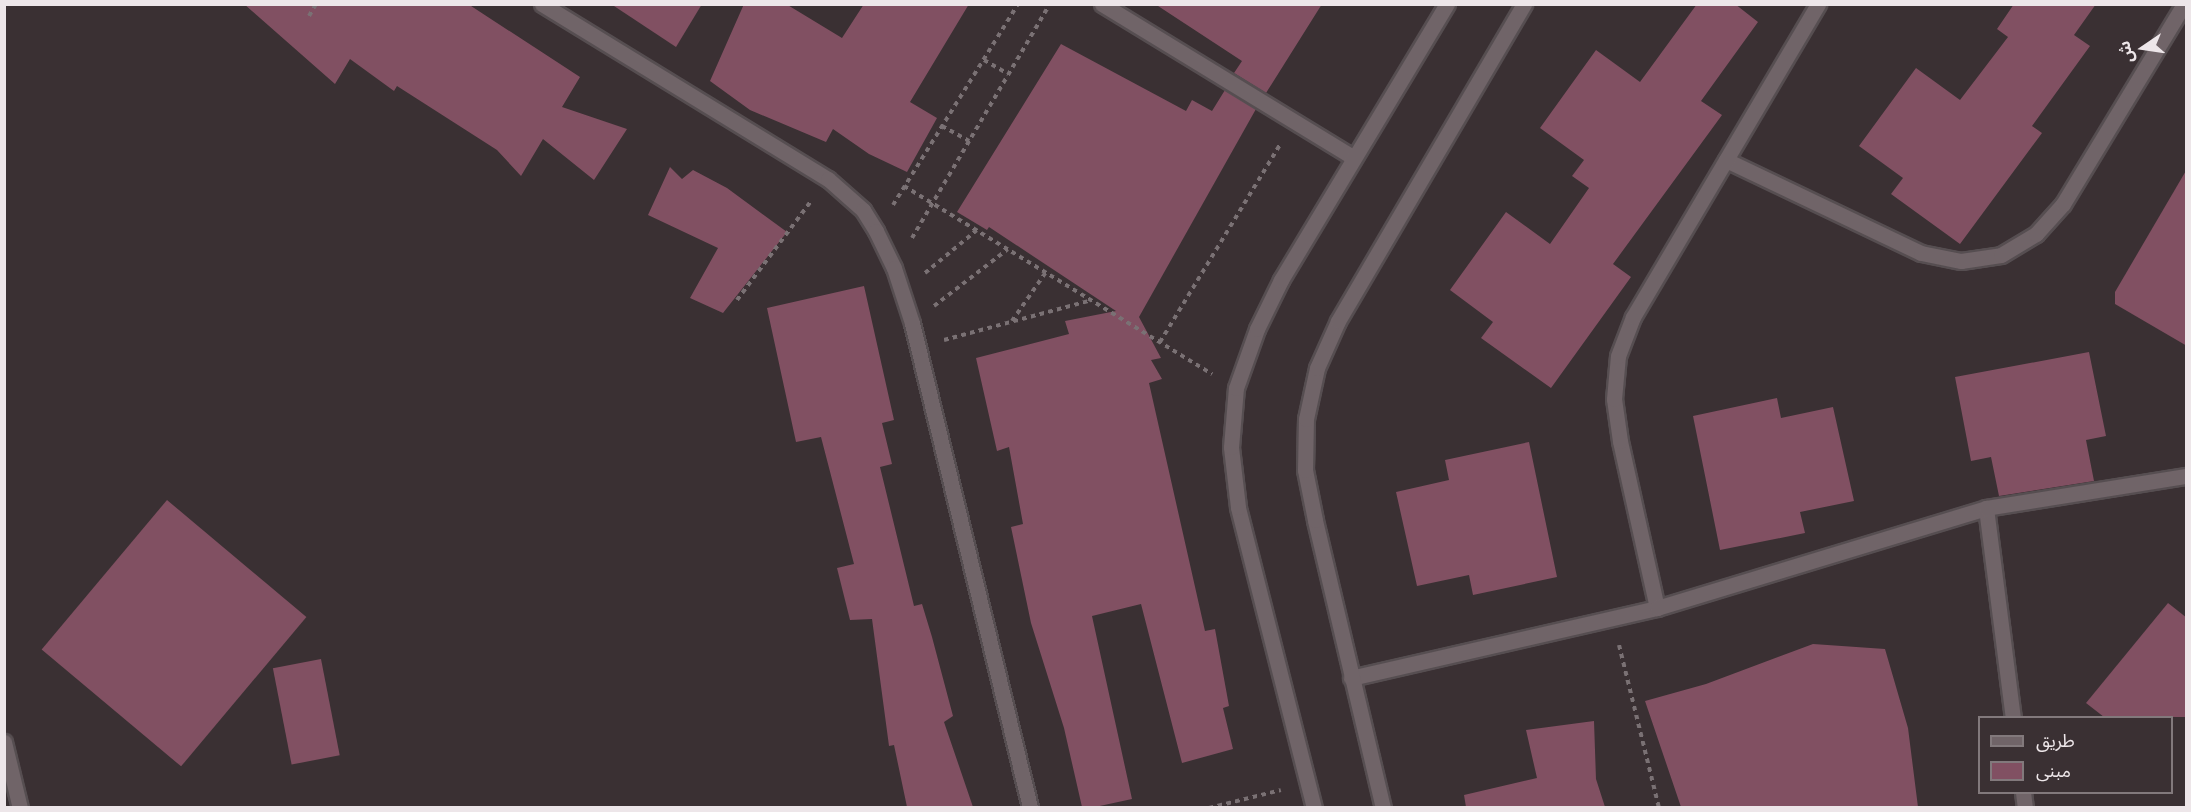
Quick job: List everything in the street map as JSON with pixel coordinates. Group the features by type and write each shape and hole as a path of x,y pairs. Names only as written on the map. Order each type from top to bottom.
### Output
{"street":[{"path":"542,4 828,179 862,210 876,231 894,268 912,323 1030,807"},
{"path":"1102,4 1353,157"},
{"path":"1314,807 1238,507 1231,447 1236,388 1257,329 1281,280 1447,4"},
{"path":"1383,807 1351,678 1305,470 1306,419 1317,368 1338,321 1524,4"},
{"path":"1657,608 1620,441 1614,399 1618,356 1633,317 1818,4"},
{"path":"1726,160 1921,254 1961,261 2001,255 2036,234 2063,204 2184,4"},
{"path":"1351,678 1657,608 1986,508 2187,476"},
{"path":"1986,508 2013,716"},
{"path":"4,742 20,807"}],"path":[{"path":"309,16 316,4"},
{"path":"876,231 1018,4"},
{"path":"894,268 1050,4"},
{"path":"984,60 1008,74"},
{"path":"1160,342 1295,121"},
{"path":"942,126 969,141"},
{"path":"737,300 828,179"},
{"path":"904,186 1236,388"},
{"path":"903,291 977,230"},
{"path":"912,323 1008,249"},
{"path":"1012,322 1046,272"},
{"path":"917,348 1092,300"},
{"path":"1612,618 1659,807"},
{"path":"1209,807 1308,783"}],"building":[{"path":"244,4 468,4 580,77 562,107 627,129 594,180 543,139 521,176 497,150 397,86 394,91 350,59 335,84"},
{"path":"611,4 702,4 676,47"},
{"path":"744,4 786,4 842,38 864,4 969,4 910,102 937,118 907,172 869,154 833,129 826,142 750,110 710,81"},
{"path":"1155,4 1322,4 1266,93 1234,73 1242,61"},
{"path":"1697,4 1735,4 1758,22 1701,101 1722,115 1613,264 1631,277 1551,388 1481,338 1493,322 1450,290 1506,212 1550,244 1589,188 1572,176 1584,160 1540,128 1596,50 1640,82"},
{"path":"2014,4 2096,4 2074,35 2090,46 2032,126 2042,133 1960,244 1891,194 1903,178 1859,146 1916,68 1960,100 2008,37 1997,29"},
{"path":"1061,44 1186,111 1192,100 1212,111 1225,90 1256,109 1139,317 1161,358 1151,360 1162,379 1149,383 1205,631 1215,629 1229,706 1223,708 1233,749 1182,763 1141,604 1092,616 1132,799 1095,807 1082,807 1064,728 1031,623 1011,527 1023,524 1009,447 997,451 976,358 1069,334 1065,321 1116,311 989,227 987,230 957,212"},
{"path":"670,167 682,179 693,170 727,188 787,232 723,313 690,298 718,248 648,215"},
{"path":"2187,169 2187,346 2115,304 2115,292"},
{"path":"864,286 894,420 882,423 892,464 880,467 914,606 922,604 953,716 944,722 973,807 907,807 894,745 889,746 872,619 850,620 837,568 854,564 821,437 796,442 767,308"},
{"path":"2089,352 2106,436 2086,440 2094,481 1999,496 1991,457 1971,461 1955,377"},
{"path":"1777,398 1781,418 1833,407 1854,501 1800,512 1805,533 1720,550 1693,416"},
{"path":"1529,442 1557,577 1473,595 1469,575 1417,586 1396,492 1449,480 1445,460"},
{"path":"167,500 306,617 181,766 42,649"},
{"path":"2168,603 2187,618 2187,717 2103,716 2086,703"},
{"path":"1813,644 1885,649 1908,728 1918,807 1681,807 1645,701 1706,684"},
{"path":"321,659 340,755 292,765 273,668"},
{"path":"1594,721 1596,779 1605,807 1466,807 1464,795 1537,778 1526,730"}]}
